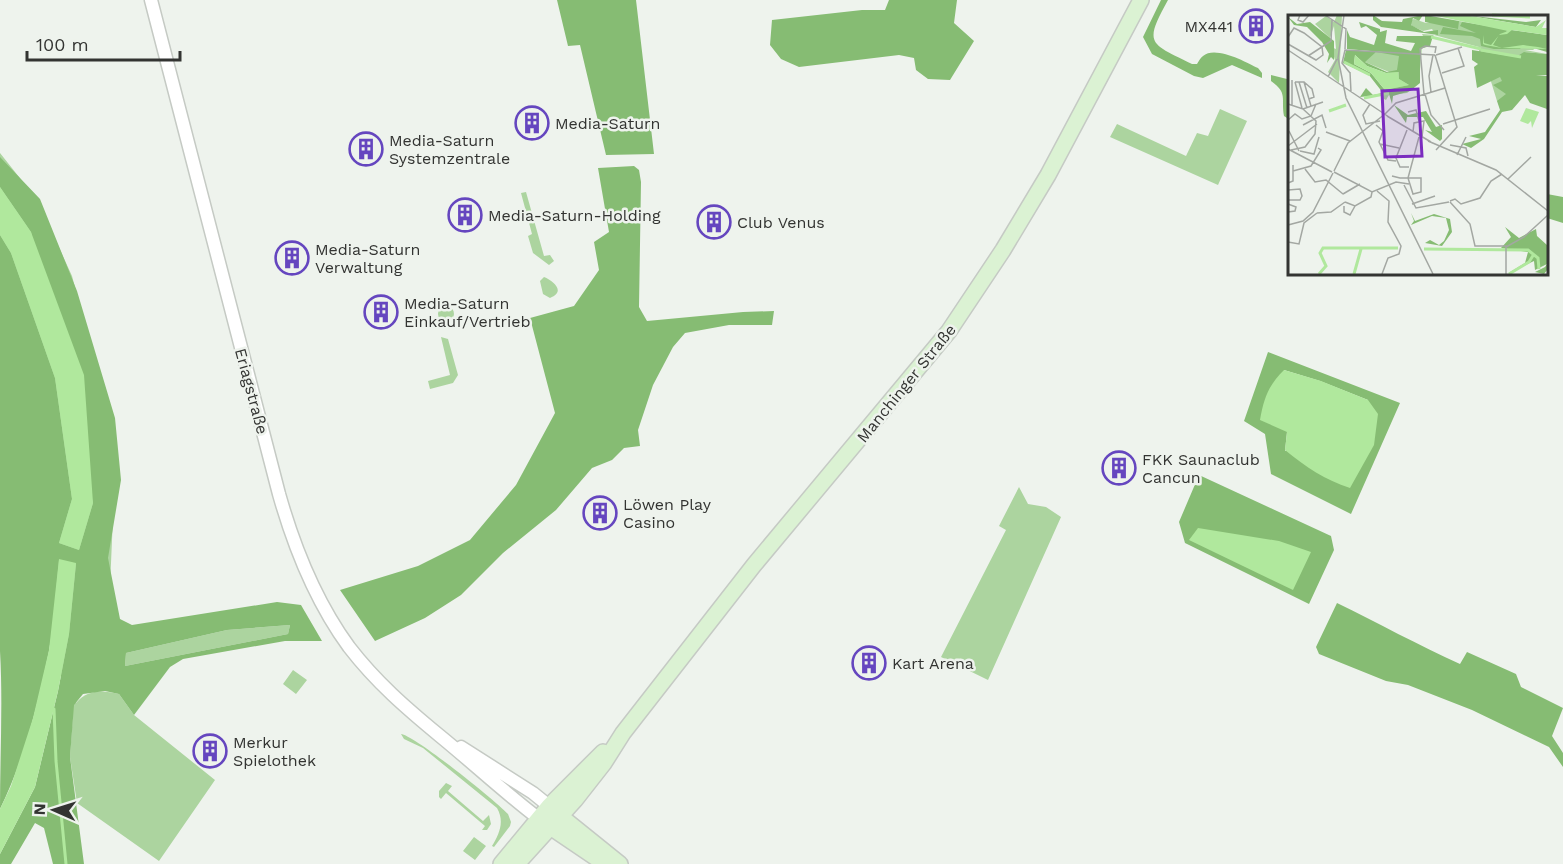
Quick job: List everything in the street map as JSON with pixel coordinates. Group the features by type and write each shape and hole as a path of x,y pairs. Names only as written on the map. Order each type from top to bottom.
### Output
{"main road":[{"name":"Manchinger Straße","path":"517,864 561,816 604,763 623,733 754,565 949,331 1003,250 1048,175 1141,0"},
{"name":"Manchinger Straße","path":"501,864 549,806 623,733"},
{"name":"Eriagstraße","path":"549,806 620,864"},
{"path":"538,818 605,864"}],"street":[{"name":"Eriagstraße","path":"151,0 275,478 296,548 316,590 348,645 373,675 403,707 538,818"},
{"name":"Eriagstraße","path":"441,737 485,762 549,806"}],"shaded area":[{"path":"557,0 636,0 654,154 606,155 580,45 568,46"},
{"path":"889,0 957,0 954,23 974,41 950,80 928,79 916,70 914,58 899,55 799,67 781,59 770,45 772,20 862,10 885,10"},
{"path":"1161,0 1168,0 1155,26 1155,41 1159,46 1192,64 1197,64 1208,53 1223,53 1258,68 1262,73 1262,78 1232,65 1203,78 1194,76 1152,54 1143,37"},
{"path":"1271,75 1288,81 1288,119 1284,116 1282,93 1271,81"},
{"path":"1220,109 1247,121 1218,185 1110,137 1117,124 1186,156 1197,133 1208,136"},
{"path":"0,153 23,182 46,219 72,276 84,321 113,517 106,678 78,691 76,703 90,693 119,694 134,715 215,780 159,861 77,803 70,757 73,713 0,491"},
{"path":"0,157 40,199 77,291 115,418 121,480 108,558 120,619 132,625 277,602 301,605 322,641 285,641 183,659 170,667 134,715 119,694 105,691 83,694 74,705 70,757 84,864 53,864 44,828 35,823 11,864 0,864 0,854 35,787 69,634 76,564 59,560 51,640 40,692 23,752 0,809 0,235 11,253 55,378 72,499 59,543 79,550 93,503 31,232 0,187","holes":["290,625 288,634 125,666 126,653 227,630"]},
{"path":"634,166 639,170 641,182 639,307 647,321 774,311 772,325 729,325 685,333 673,347 653,385 638,430 640,446 624,448 612,460 592,468 556,510 503,553 461,595 425,618 375,641 340,590 418,566 470,540 516,485 555,413 530,318 574,306 599,270 594,242 609,232 598,168"},
{"path":"0,187 31,232 84,375 93,503 79,550 59,543 72,499 55,378 11,253 0,235"},
{"path":"526,192 544,256 550,255 554,261 549,265 533,253 528,236 532,234 521,193"},
{"path":"1548,194 1563,197 1563,223 1548,218"},
{"path":"544,277 557,287 555,296 550,298 543,294 540,281"},
{"path":"443,306 449,306 454,314 452,320 443,322 438,317 438,311"},
{"path":"441,337 448,339 458,375 453,383 430,389 428,381 450,375"},
{"path":"1268,352 1400,403 1351,514 1271,474 1265,434 1244,421","holes":["1284,370 1368,400 1285,451 1287,432"]},
{"path":"1284,370 1321,381 1368,400 1378,414 1374,445 1350,488 1324,477 1285,450 1287,432 1260,420 1268,393 1274,381"},
{"path":"1199,475 1331,536 1334,550 1309,604 1185,543 1179,522"},
{"path":"1019,487 1028,504 1046,507 1061,517 988,680 941,657 1006,530 999,526"},
{"path":"1198,528 1279,541 1311,552 1293,590 1189,540"},
{"path":"59,559 76,563 69,634 58,691 35,787 0,854 0,809 11,786 33,718 49,650"},
{"path":"1337,603 1460,664 1467,652 1516,674 1521,687 1563,708 1552,736 1563,753 1563,767 1549,747 1472,710 1408,685 1386,681 1319,654 1316,647"},
{"path":"290,625 288,634 125,666 126,653 227,630"},
{"path":"293,670 307,680 296,694 283,684"},
{"path":"401,734 437,756 508,814 510,826 494,847 492,846 501,823 497,808 423,748 404,739"},
{"path":"446,783 452,786 448,791 483,821 489,815 491,824 487,830 482,830 485,826 446,793 441,799 439,797 439,791"},
{"path":"474,837 486,846 475,860 463,851"}],"waterway":[{"path":"54,709 56,761 66,864"}],"place":[{"name":"MX441","path":"1256,26"},
{"name":"Media-Saturn","path":"532,123"},
{"name":"Media-Saturn Systemzentrale","path":"366,149"},
{"name":"Media-Saturn-Holding","path":"465,215"},
{"name":"Club Venus","path":"714,222"},
{"name":"Media-Saturn Verwaltung","path":"292,258"},
{"name":"Media-Saturn Einkauf/Vertrieb","path":"381,312"},
{"name":"FKK Saunaclub Cancun","path":"1119,468"},
{"name":"Löwen Play Casino","path":"600,513"},
{"name":"Kart Arena","path":"869,663"},
{"name":"Merkur Spielothek","path":"210,751"}]}
